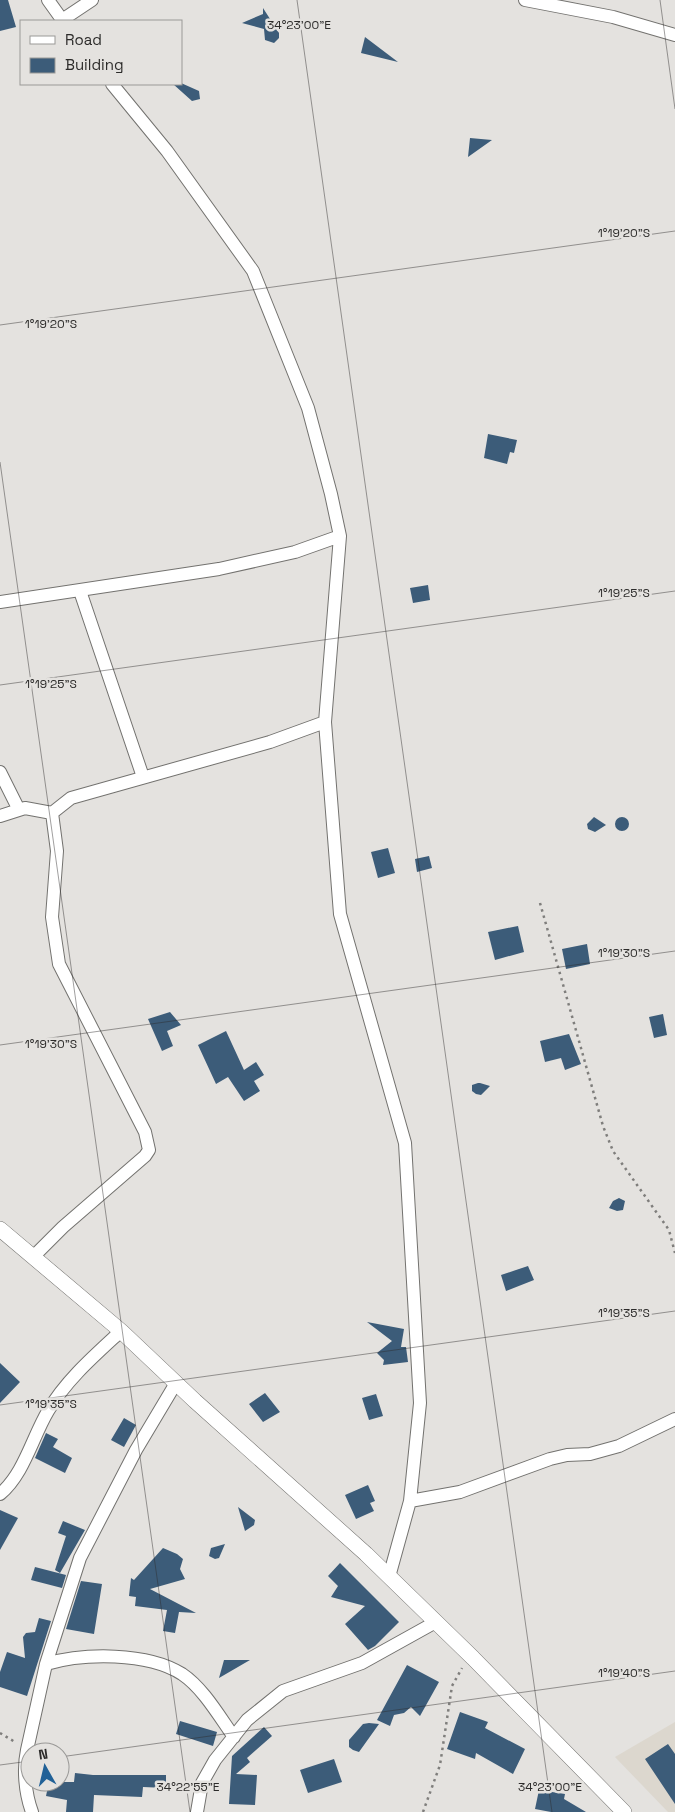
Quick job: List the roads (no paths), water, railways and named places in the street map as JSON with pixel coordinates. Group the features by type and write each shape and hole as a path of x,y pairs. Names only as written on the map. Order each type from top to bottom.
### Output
{"street":[{"path":"48,0 62,20"},
{"path":"64,20 92,0"},
{"path":"525,0 613,17 675,35"},
{"path":"113,85 168,151 253,271 308,408 340,536 325,722 340,914 405,1143 420,1403 410,1501 389,1577"},
{"path":"0,602 219,569 295,552 340,536"},
{"path":"80,591 142,777"},
{"path":"0,816 25,808 52,813 71,798 270,742 325,722"},
{"path":"0,772 19,810"},
{"path":"33,1257 63,1227 145,1156 149,1150 145,1132 60,964 52,917 57,851 52,813"},
{"path":"0,1229 121,1331 389,1577 434,1623 473,1658 624,1812"},
{"path":"0,1494 12,1484 48,1411 64,1388 121,1331"},
{"path":"32,1812 28,1800 25,1760 46,1664 80,1558 136,1450 176,1383"},
{"path":"410,1501 460,1492 550,1459 567,1455 590,1454 619,1446 675,1419"},
{"path":"197,1812 202,1782 247,1720 283,1691 362,1662 434,1623"},
{"path":"46,1664 78,1657 108,1656 151,1662 182,1674 199,1690 234,1737"}]}
